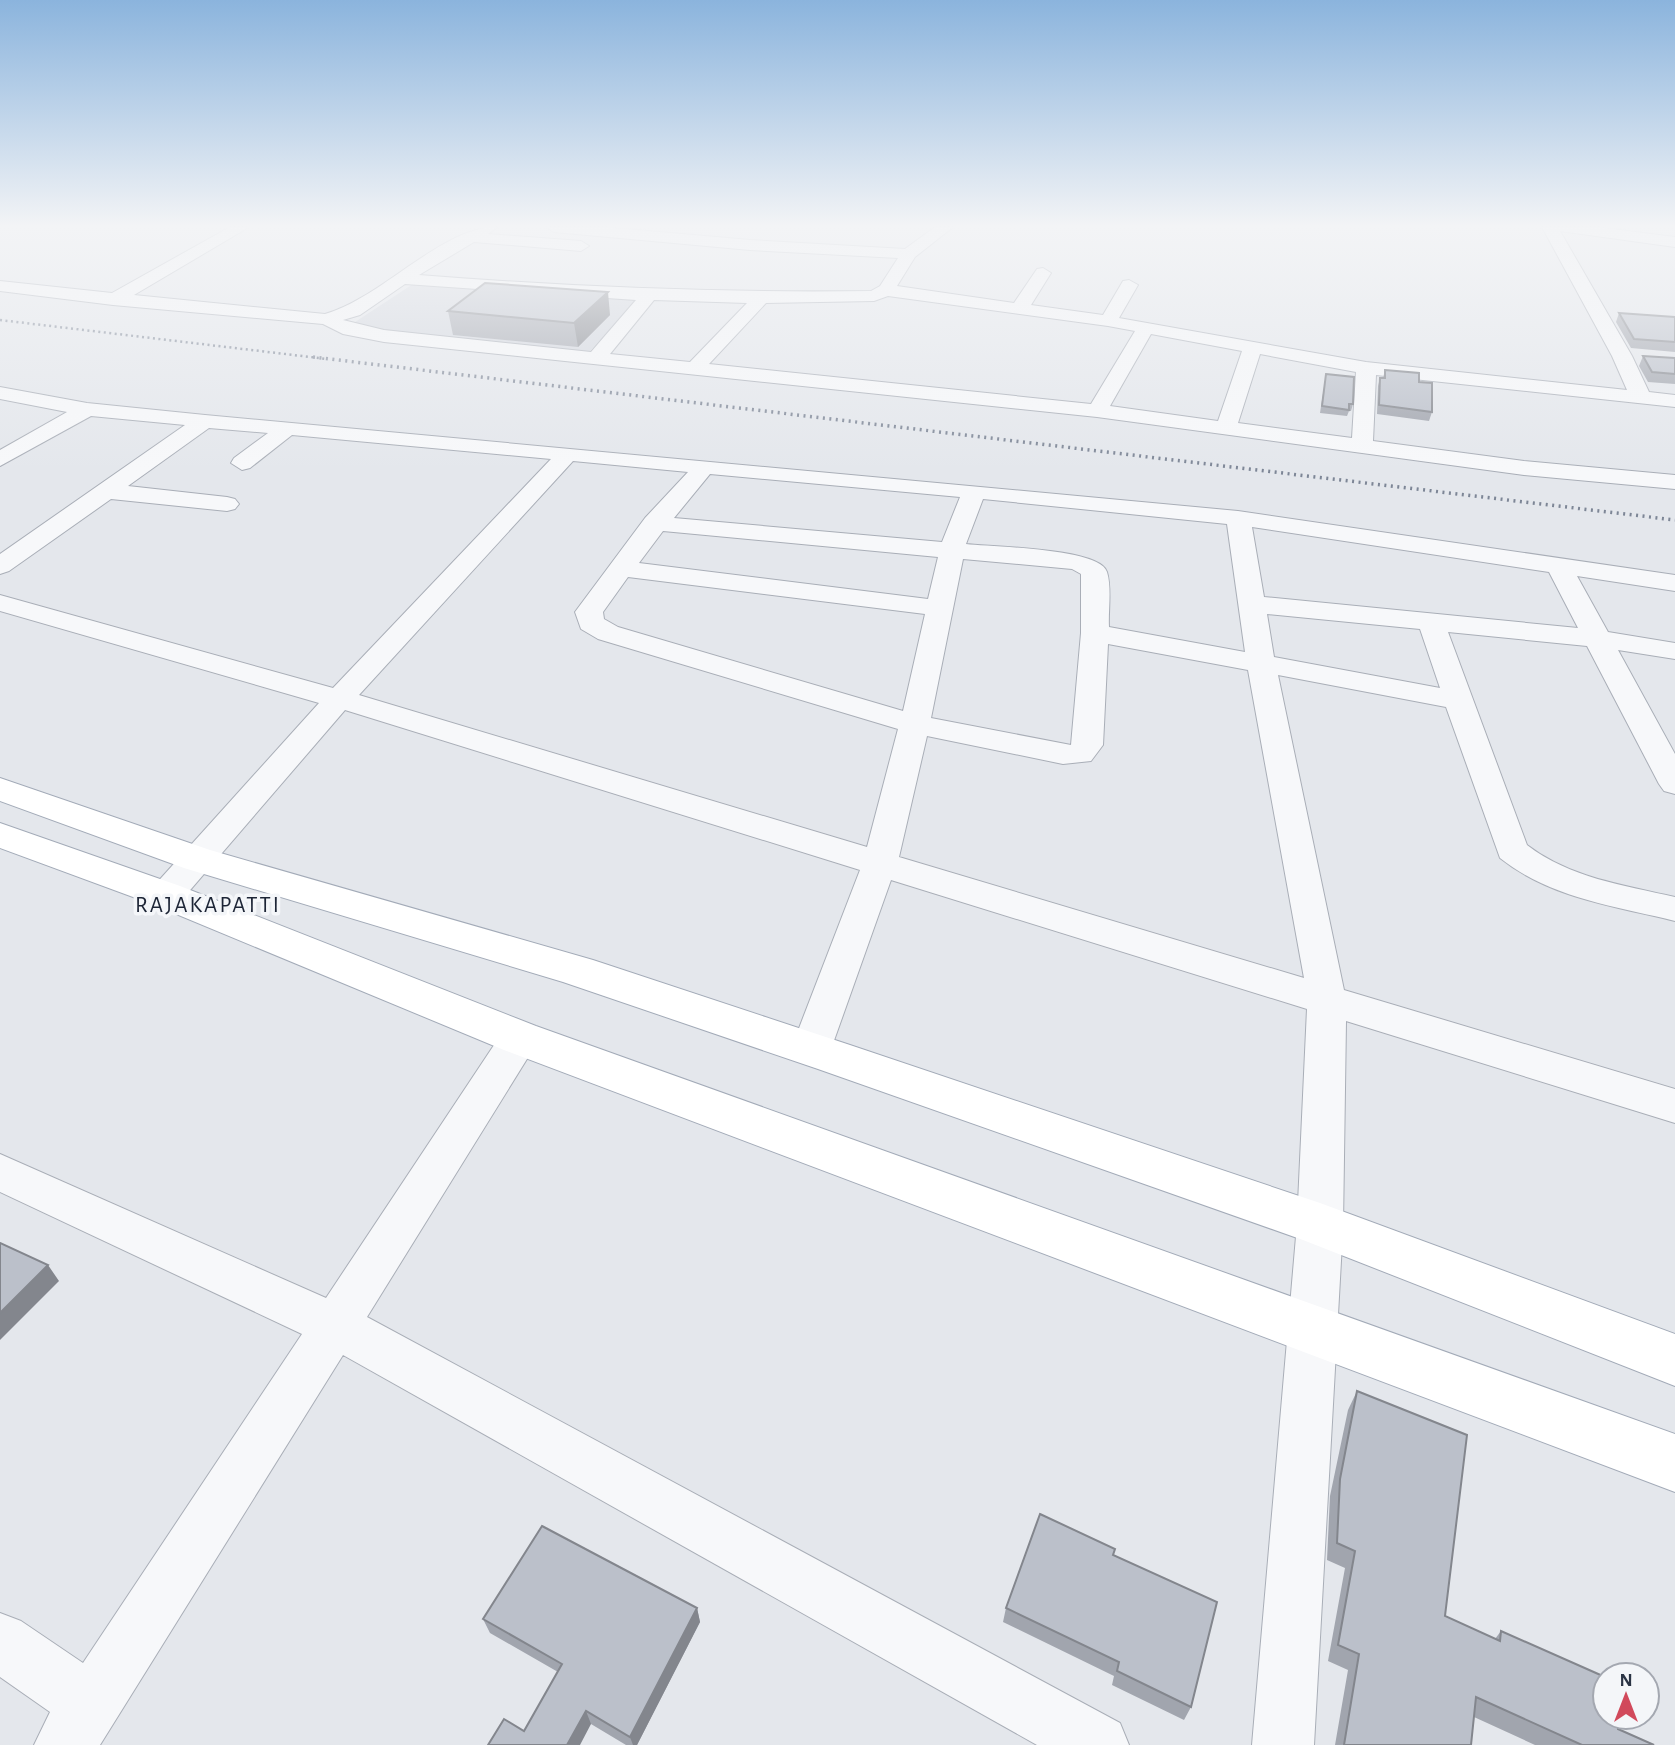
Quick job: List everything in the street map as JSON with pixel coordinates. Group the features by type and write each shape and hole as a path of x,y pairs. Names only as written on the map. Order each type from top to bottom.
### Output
{"main road":[{"path":"0,789 197,859 578,971 811,1049 1320,1225 1675,1360"},
{"path":"0,835 166,895 520,1038 1675,1463"}],"street":[{"path":"213,308 432,325"},
{"path":"326,318 358,308"},
{"path":"597,357 638,308"},
{"path":"695,368 751,308"},
{"path":"1015,308 1108,321 1252,350 1366,368 1675,401"},
{"path":"1108,321 1115,308"},
{"path":"1593,308 1622,356 1641,398"},
{"path":"1595,313 1622,315"},
{"path":"326,318 350,330 384,336 1097,411 1362,447 1675,482"},
{"path":"1097,411 1146,328"},
{"path":"1226,429 1252,350"},
{"path":"1622,356 1648,358"},
{"path":"1362,447 1366,368"},
{"path":"0,393 87,409 205,421 566,456 974,491 1238,518 1675,583"},
{"path":"0,459 87,409"},
{"path":"0,566 205,421"},
{"path":"242,463 287,429"},
{"path":"166,895 340,699 566,456"},
{"path":"654,523 952,549 1088,566 1094,572 1095,634 1087,745 1080,754 1063,755 915,724 608,633 590,623 589,611 654,523 705,466"},
{"path":"106,491 227,504"},
{"path":"811,1049 880,862 915,724 952,549 974,491"},
{"path":"1238,518 1261,664 1327,1000 1320,1225 1283,1745"},
{"path":"1559,566 1595,638 1665,748 1675,784"},
{"path":"621,568 939,608"},
{"path":"0,603 340,699 1675,1106"},
{"path":"1251,604 1595,638 1675,651"},
{"path":"1431,622 1512,850 1529,866 1550,876 1675,909"},
{"path":"1095,634 1458,700"},
{"path":"0,1642 77,1724 337,1326 520,1038"},
{"path":"0,1172 337,1326 1098,1745"}],"shaded area":[{"path":"376,308 629,308 588,353 390,333 349,326"}],"building":[{"path":"451,308 590,308 574,323 448,311"},
{"path":"1619,313 1675,317 1675,342 1634,339"},
{"path":"1643,356 1675,358 1675,374 1652,372"},
{"path":"1385,370 1419,373 1419,382 1432,383 1432,412 1379,405 1380,378 1385,378"},
{"path":"1326,374 1354,377 1353,404 1349,404 1349,410 1322,406"},
{"path":"0,1243 48,1265 0,1313"},
{"path":"1357,1391 1467,1435 1445,1616 1500,1641 1501,1631 1591,1671 1591,1731 1622,1731 1654,1745 1582,1745 1476,1697 1471,1745 1344,1745 1359,1654 1338,1645 1355,1551 1337,1543 1340,1479"},
{"path":"1040,1514 1115,1549 1113,1555 1217,1602 1191,1707 1117,1671 1119,1662 1006,1608"},
{"path":"542,1526 697,1608 630,1737 586,1711 567,1745 488,1745 504,1719 524,1731 562,1664 483,1619"}],"railway":[{"path":"0,320 327,359"},
{"path":"313,357 1675,520"}],"district":[{"name":"RAJAKAPATTI","path":"208,904"}]}
